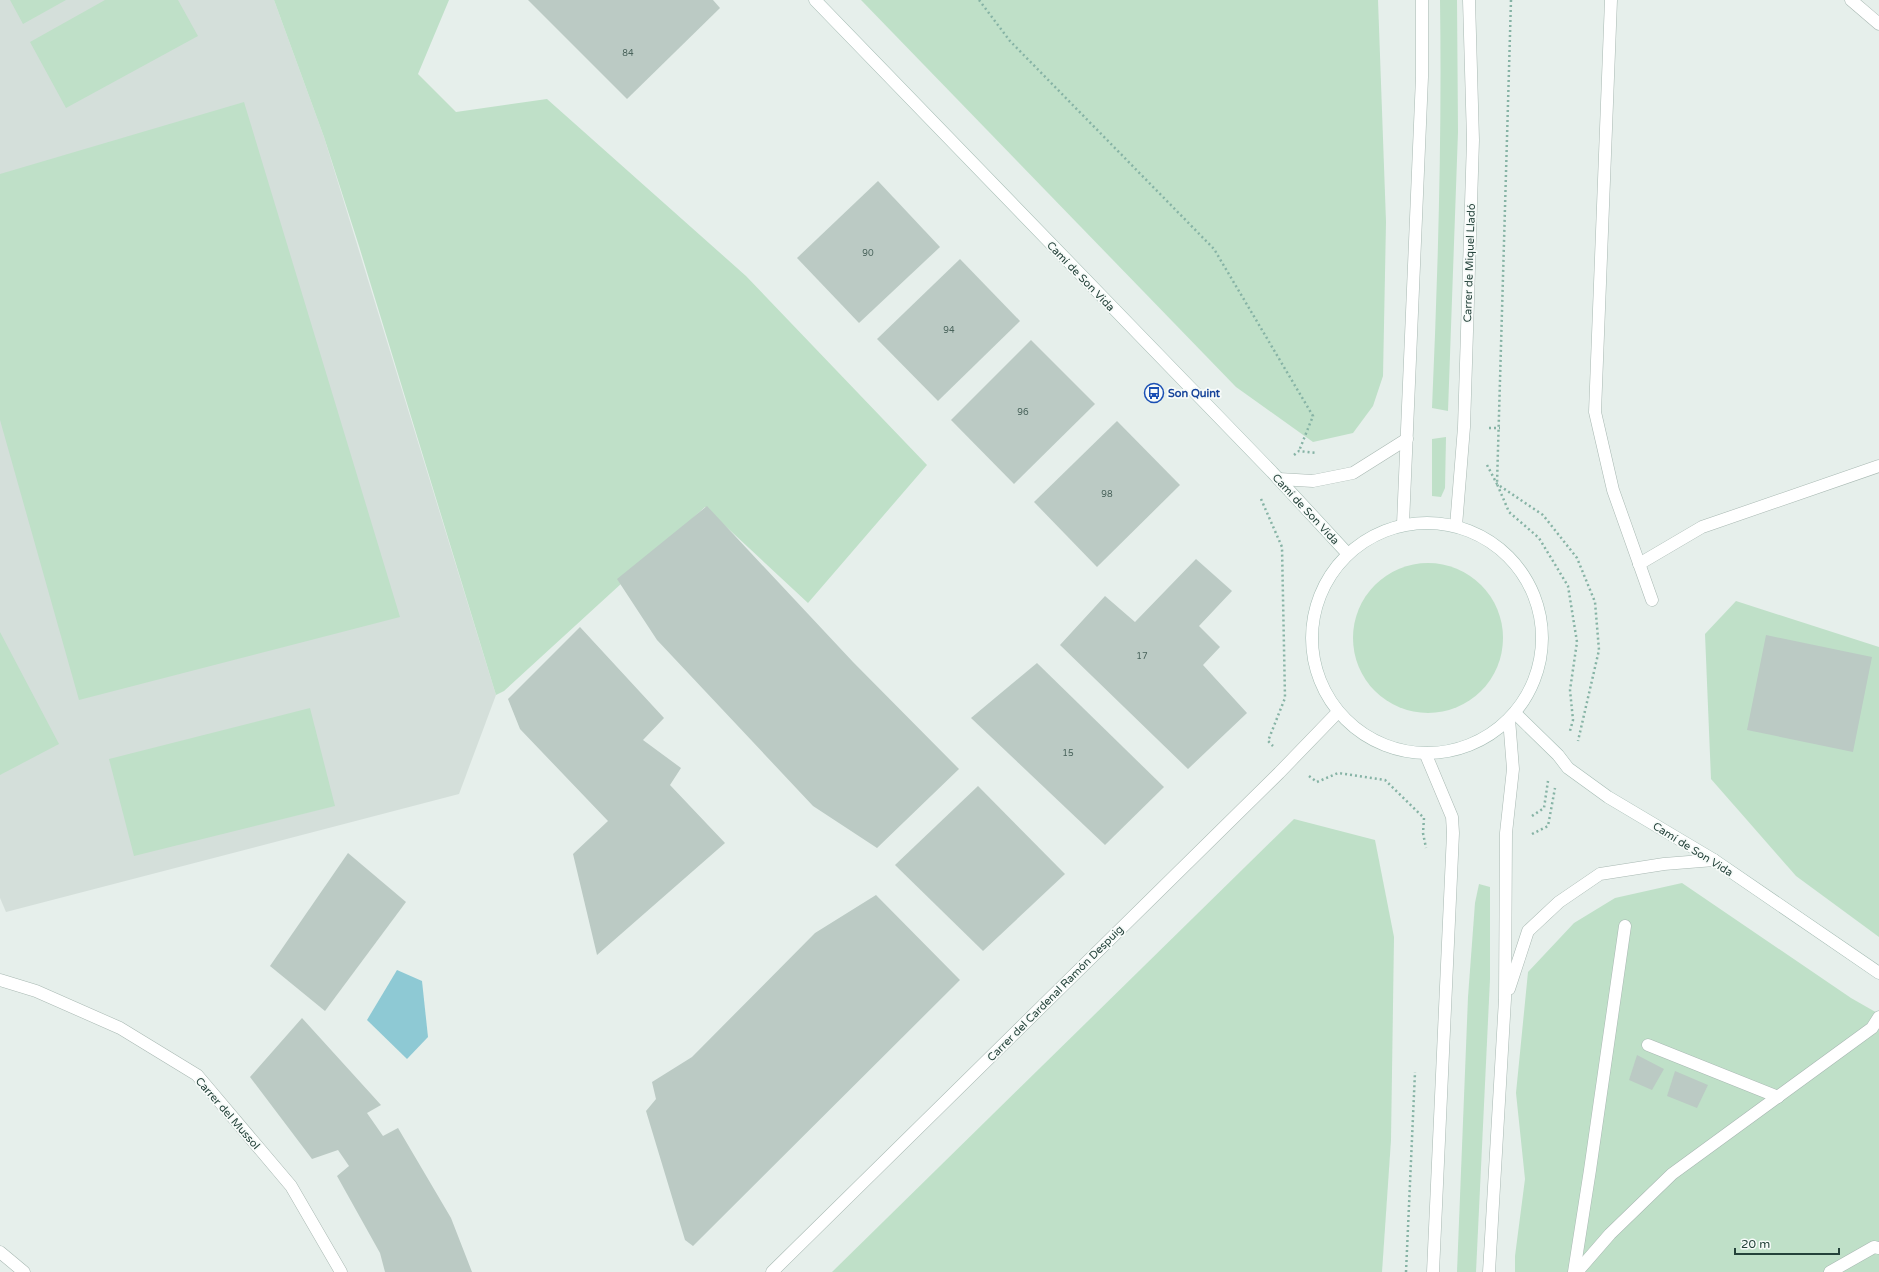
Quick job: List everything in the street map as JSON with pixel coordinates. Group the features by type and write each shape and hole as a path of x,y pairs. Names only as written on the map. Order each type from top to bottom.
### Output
{"street":[{"name":"Camí de Son Vida","path":"815,0 1275,476 1347,553"},
{"path":"1403,524 1422,77 1422,0"},
{"name":"Carrer de Miquel Lladó","path":"1456,526 1464,427 1473,140 1469,0"},
{"path":"1611,0 1595,412 1613,490 1652,600"},
{"path":"1851,0 1879,24"},
{"path":"1275,476 1313,481 1353,473 1407,439"},
{"path":"1639,564 1702,526 1879,466"},
{"path":"1430,522 1456,526 1498,546 1529,582 1543,627 1538,673 1512,717 1476,745 1426,755 1378,744 1337,713 1312,660 1316,602 1347,553 1373,535 1403,524 1430,522"},
{"name":"Carrer del Cardenal Ramón Despuig","path":"772,1272 1337,713"},
{"name":"Camí de Son Vida","path":"1512,717 1558,755 1568,768 1608,797 1714,860 1879,973"},
{"path":"1489,1272 1505,999 1506,816 1513,769 1512,717"},
{"path":"1426,755 1452,817 1453,833 1433,1272"},
{"path":"1505,999 1528,931 1558,902 1600,874 1664,864 1714,860"},
{"path":"1574,1272 1625,926"},
{"name":"Carrer del Mussol","path":"0,980 36,991 120,1028 197,1075 291,1186 341,1272"},
{"path":"1577,1272 1610,1234 1672,1174 1872,1028 1879,1017"},
{"path":"1648,1045 1778,1097"},
{"path":"1830,1272 1874,1247 1879,1248"},
{"path":"0,1252 24,1272"}],"path":[{"path":"979,0 1010,41 1214,249 1313,416 1299,451 1258,493 1282,547 1285,698 1268,741 1290,761 1317,782 1338,773 1386,780 1424,818 1452,817"},
{"path":"1497,484 1500,428 1511,0"},
{"path":"1486,434 1486,428 1500,428"},
{"path":"1299,451 1321,454"},
{"path":"1487,461 1487,468 1497,484 1509,512 1539,538 1568,586 1577,642 1570,690 1573,720 1567,739 1558,755 1547,784 1544,808 1531,818 1506,816"},
{"path":"1497,484 1543,515 1577,558 1595,602 1600,650 1576,748 1568,768 1555,788 1548,826 1531,835 1506,833"},
{"path":"1424,818 1423,833 1426,854"},
{"path":"1423,833 1453,833"},
{"path":"1406,1272 1416,1067"}],"shaded area":[{"path":"0,0 274,0 324,137 496,695 459,794 6,912 0,898"}],"green space":[{"path":"10,0 66,0 23,24"},
{"path":"105,0 178,0 198,36 66,108 30,42"},
{"path":"274,0 449,0 418,74 456,112 547,99 746,276 927,465 808,603 705,507 504,691 496,695 359,246 324,137"},
{"path":"861,0 1378,0 1386,222 1383,376 1373,406 1353,433 1313,442 1236,387"},
{"path":"1440,0 1457,0 1458,132 1448,411 1432,408 1439,204"},
{"path":"244,102 400,617 79,700 0,420 0,174"},
{"path":"1446,437 1445,488 1441,497 1432,496 1432,439"},
{"path":"1421,563 1435,563 1450,566 1463,572 1476,580 1486,590 1500,616 1503,638 1502,653 1497,667 1486,686 1476,696 1450,710 1435,713 1421,713 1406,710 1393,704 1380,696 1370,686 1356,660 1353,645 1353,631 1356,616 1362,603 1370,590 1380,580 1406,566"},
{"path":"1736,601 1879,647 1879,937 1796,876 1711,779 1705,634"},
{"path":"0,632 59,744 0,775"},
{"path":"310,708 335,806 134,856 109,759"},
{"path":"1294,819 1375,840 1394,937 1391,1140 1382,1272 832,1272"},
{"path":"1682,883 1851,998 1879,1014 1879,1272 1515,1272 1515,1256 1525,1179 1516,1093 1528,972 1574,923 1615,898"},
{"path":"1479,884 1490,887 1490,979 1476,1272 1457,1272 1468,997 1475,903"}],"water":[{"path":"397,970 422,981 428,1037 407,1059 367,1020"}],"building":[{"path":"528,0 713,0 720,8 627,99"},
{"path":"878,181 940,247 859,323 797,258"},
{"path":"960,259 1020,321 938,401 877,339"},
{"path":"1031,340 1095,404 1014,484 951,420"},
{"path":"1117,421 1180,485 1097,567 1034,502"},
{"path":"707,506 853,662 959,769 877,848 813,806 657,640 617,579"},
{"path":"1196,559 1232,591 1199,626 1220,647 1203,665 1247,713 1188,769 1060,645 1105,596 1135,622"},
{"path":"580,627 664,718 643,740 681,768 670,785 725,843 597,955 573,854 608,821 520,729 508,699"},
{"path":"1766,635 1872,657 1853,752 1747,730"},
{"path":"1037,663 1164,787 1105,845 971,718"},
{"path":"978,786 1065,874 983,951 895,865"},
{"path":"348,853 406,902 325,1011 270,966"},
{"path":"876,895 960,980 693,1246 685,1240 646,1111 656,1099 652,1082 692,1057 815,933"},
{"path":"302,1018 381,1105 367,1113 383,1136 398,1128 451,1218 472,1272 385,1272 380,1253 337,1176 349,1166 338,1150 312,1159 250,1077"},
{"path":"1637,1055 1664,1069 1652,1090 1629,1080"},
{"path":"1675,1071 1708,1085 1697,1108 1667,1096"}],"place":[{"name":"Son Quint","path":"1154,393"}]}
